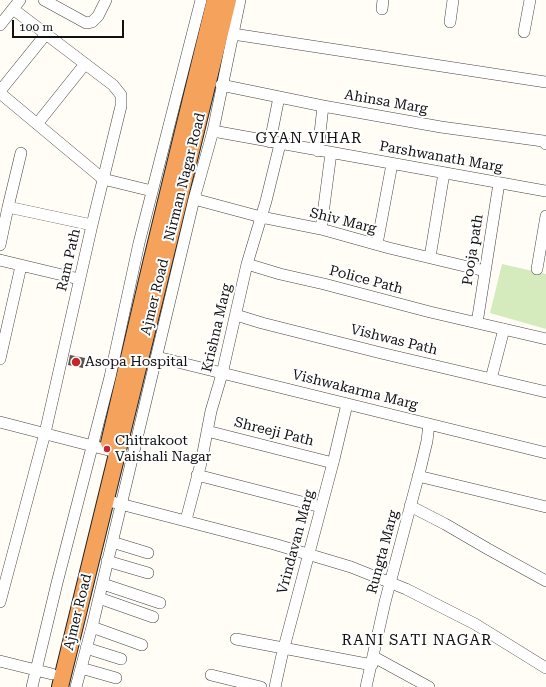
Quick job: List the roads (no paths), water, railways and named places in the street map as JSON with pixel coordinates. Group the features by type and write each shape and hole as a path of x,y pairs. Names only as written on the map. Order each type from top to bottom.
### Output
{"highway":[{"name":"Ajmer Road","path":"49,679 215,0"},
{"name":"Ajmer Road","path":"49,679 105,500 106,449 228,0"}],"street":[{"path":"44,0 86,23 92,22 98,16 106,0"},
{"path":"106,449 110,377 139,243 201,0"},
{"name":"Nirman Nagar Road","path":"76,687 103,584 107,561 122,504 194,199 213,131 221,85 240,0"},
{"path":"450,22 453,0"},
{"path":"524,32 530,0"},
{"path":"0,25 16,4 46,34 85,64 36,124"},
{"path":"46,34 0,92 36,124 103,179 152,191"},
{"path":"233,34 546,82"},
{"name":"Ram Path","path":"0,602 3,581 45,433 79,279 121,106 120,95 113,85 85,64"},
{"name":"Ahinsa Marg","path":"221,85 323,106 441,127 543,142 546,144"},
{"name":"Krishna Marg","path":"186,520 201,463 211,411 222,374 247,264 261,217 275,143 279,97"},
{"path":"318,151 323,106"},
{"name":"Parshwanath Marg","path":"213,131 499,183 545,188"},
{"path":"0,245 21,153"},
{"path":"320,229 331,153"},
{"path":"377,244 392,164"},
{"path":"430,257 444,173"},
{"name":"Pooja path","path":"477,323 499,183"},
{"name":"Shiv Marg","path":"194,199 261,217 320,229 485,271"},
{"path":"8,207 92,225"},
{"path":"537,269 546,216"},
{"path":"0,260 79,279"},
{"name":"Police Path","path":"247,264 280,274 546,339"},
{"path":"0,359 21,266"},
{"name":"Vishwas Path","path":"236,315 380,353 546,392"},
{"path":"492,379 504,329"},
{"name":"Vishwakarma Marg","path":"156,357 546,452"},
{"name":"Vrindavan Marg","path":"275,687 347,404"},
{"path":"0,422 106,449 132,458"},
{"name":"Rungta Marg","path":"366,687 390,582 427,441 429,424"},
{"name":"Shreeji Path","path":"207,431 333,463"},
{"path":"197,475 321,507"},
{"path":"418,476 546,508"},
{"path":"105,500 186,520 351,567 406,588 475,624 546,668"},
{"path":"410,506 546,581"},
{"path":"112,542 148,553"},
{"path":"107,561 148,573"},
{"path":"103,584 160,603"},
{"path":"99,598 153,617"},
{"path":"92,627 142,644"},
{"path":"236,639 373,661 429,687"},
{"path":"86,648 121,659"},
{"path":"0,661 49,679"},
{"path":"81,668 116,678"},
{"path":"211,675 261,687"},
{"path":"32,687 49,679"}],"place":[{"name":"Asopa Hospital","path":"76,362"},
{"name":"Chitrakoot Vaishali Nagar","path":"107,449"}],"district":[{"name":"GYAN VIHAR","path":"309,139"},
{"name":"RANI SATI NAGAR","path":"417,641"}]}
